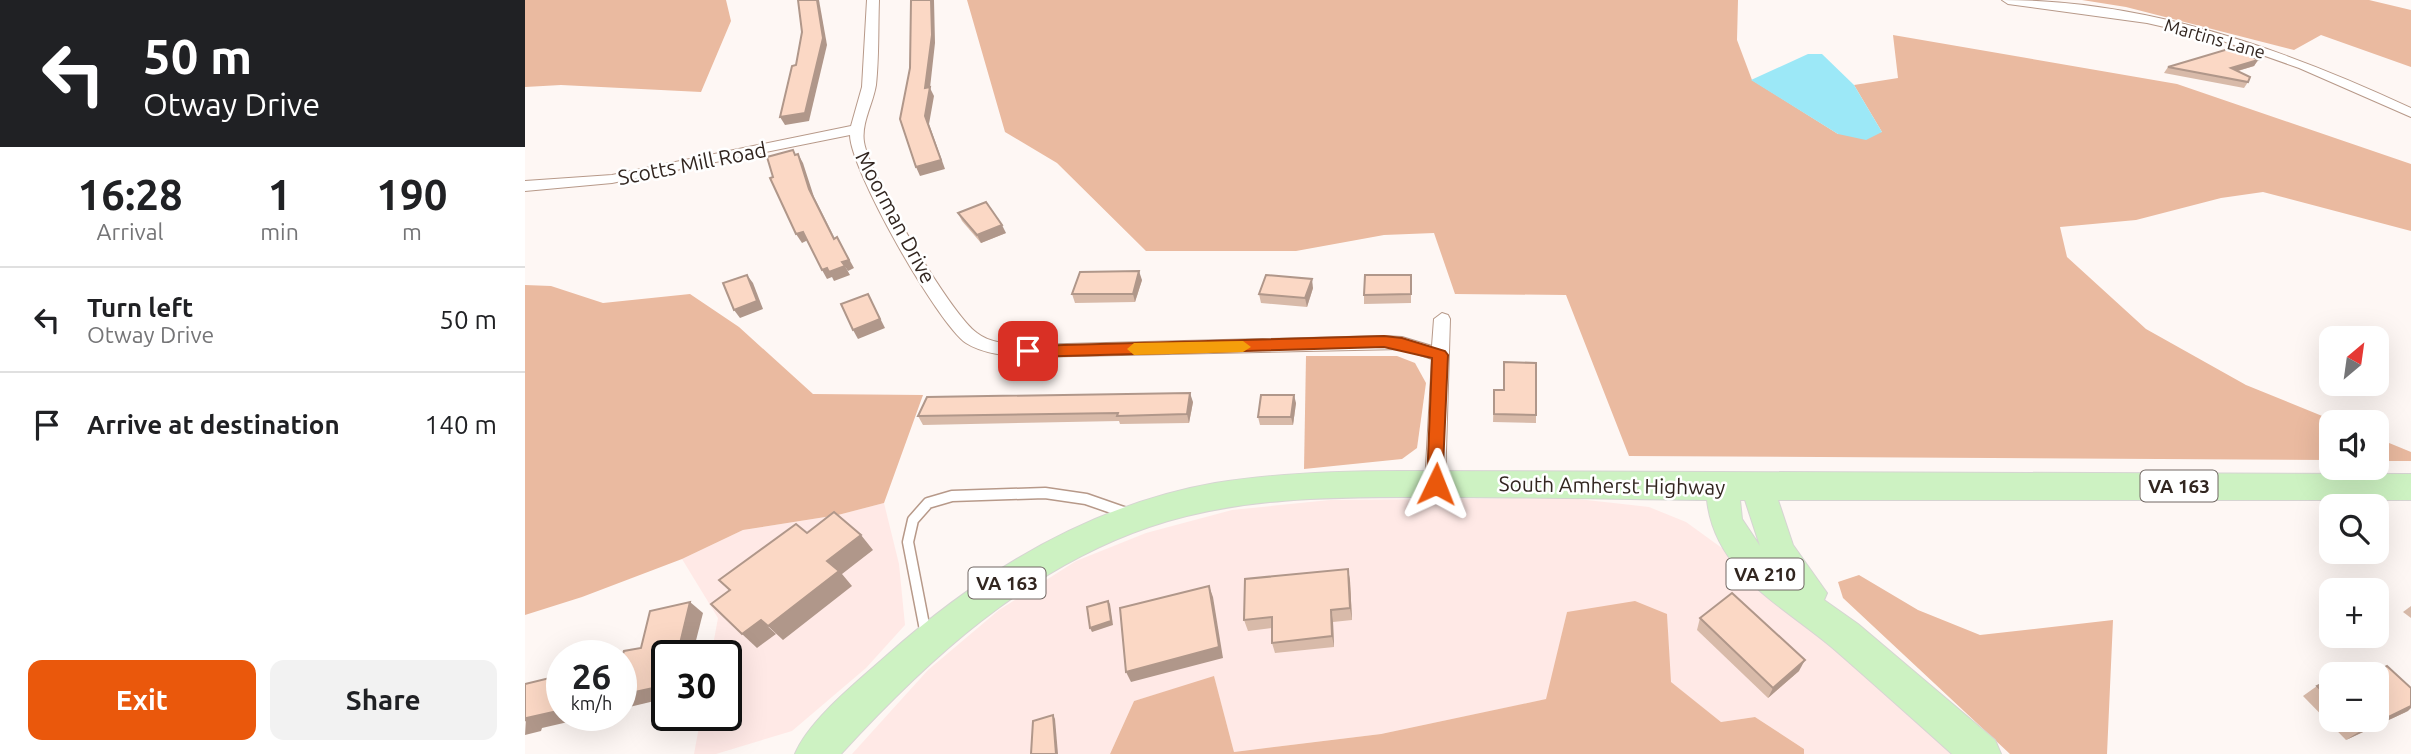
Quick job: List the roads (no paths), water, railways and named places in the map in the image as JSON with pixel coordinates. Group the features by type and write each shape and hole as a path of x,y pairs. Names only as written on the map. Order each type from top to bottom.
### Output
{"main road":[{"name":"South Amherst Highway","path":"815,754 885,679 928,640 967,609 1018,576 1053,555 1136,517 1247,492 1320,485 1628,483 1722,487 2411,487"},
{"name":"VA 210","path":"1722,487 1726,521 1745,554 1777,586 1845,636 1981,754"},
{"name":"VA 210","path":"1758,487 1768,526 1781,559 1845,636"}],"street":[{"name":"Moorman Drive","path":"873,0 869,86 857,129 862,158 924,275 957,327 972,339 1006,350 1028,351 1384,342 1402,344 1440,355"},
{"name":"Martins Lane","path":"2008,0 2162,22 2227,38 2332,78 2411,113"},
{"name":"Scotts Mill Road","path":"525,186 612,179 857,129"},
{"path":"1436,484 1442,319"}],"lane":[{"path":"928,640 908,542 913,520 928,503 952,496 1045,494 1105,504 1136,517"}],"water":[{"path":"1808,54 1822,54 1854,85 1882,132 1866,140 1838,134 1751,80"}]}
